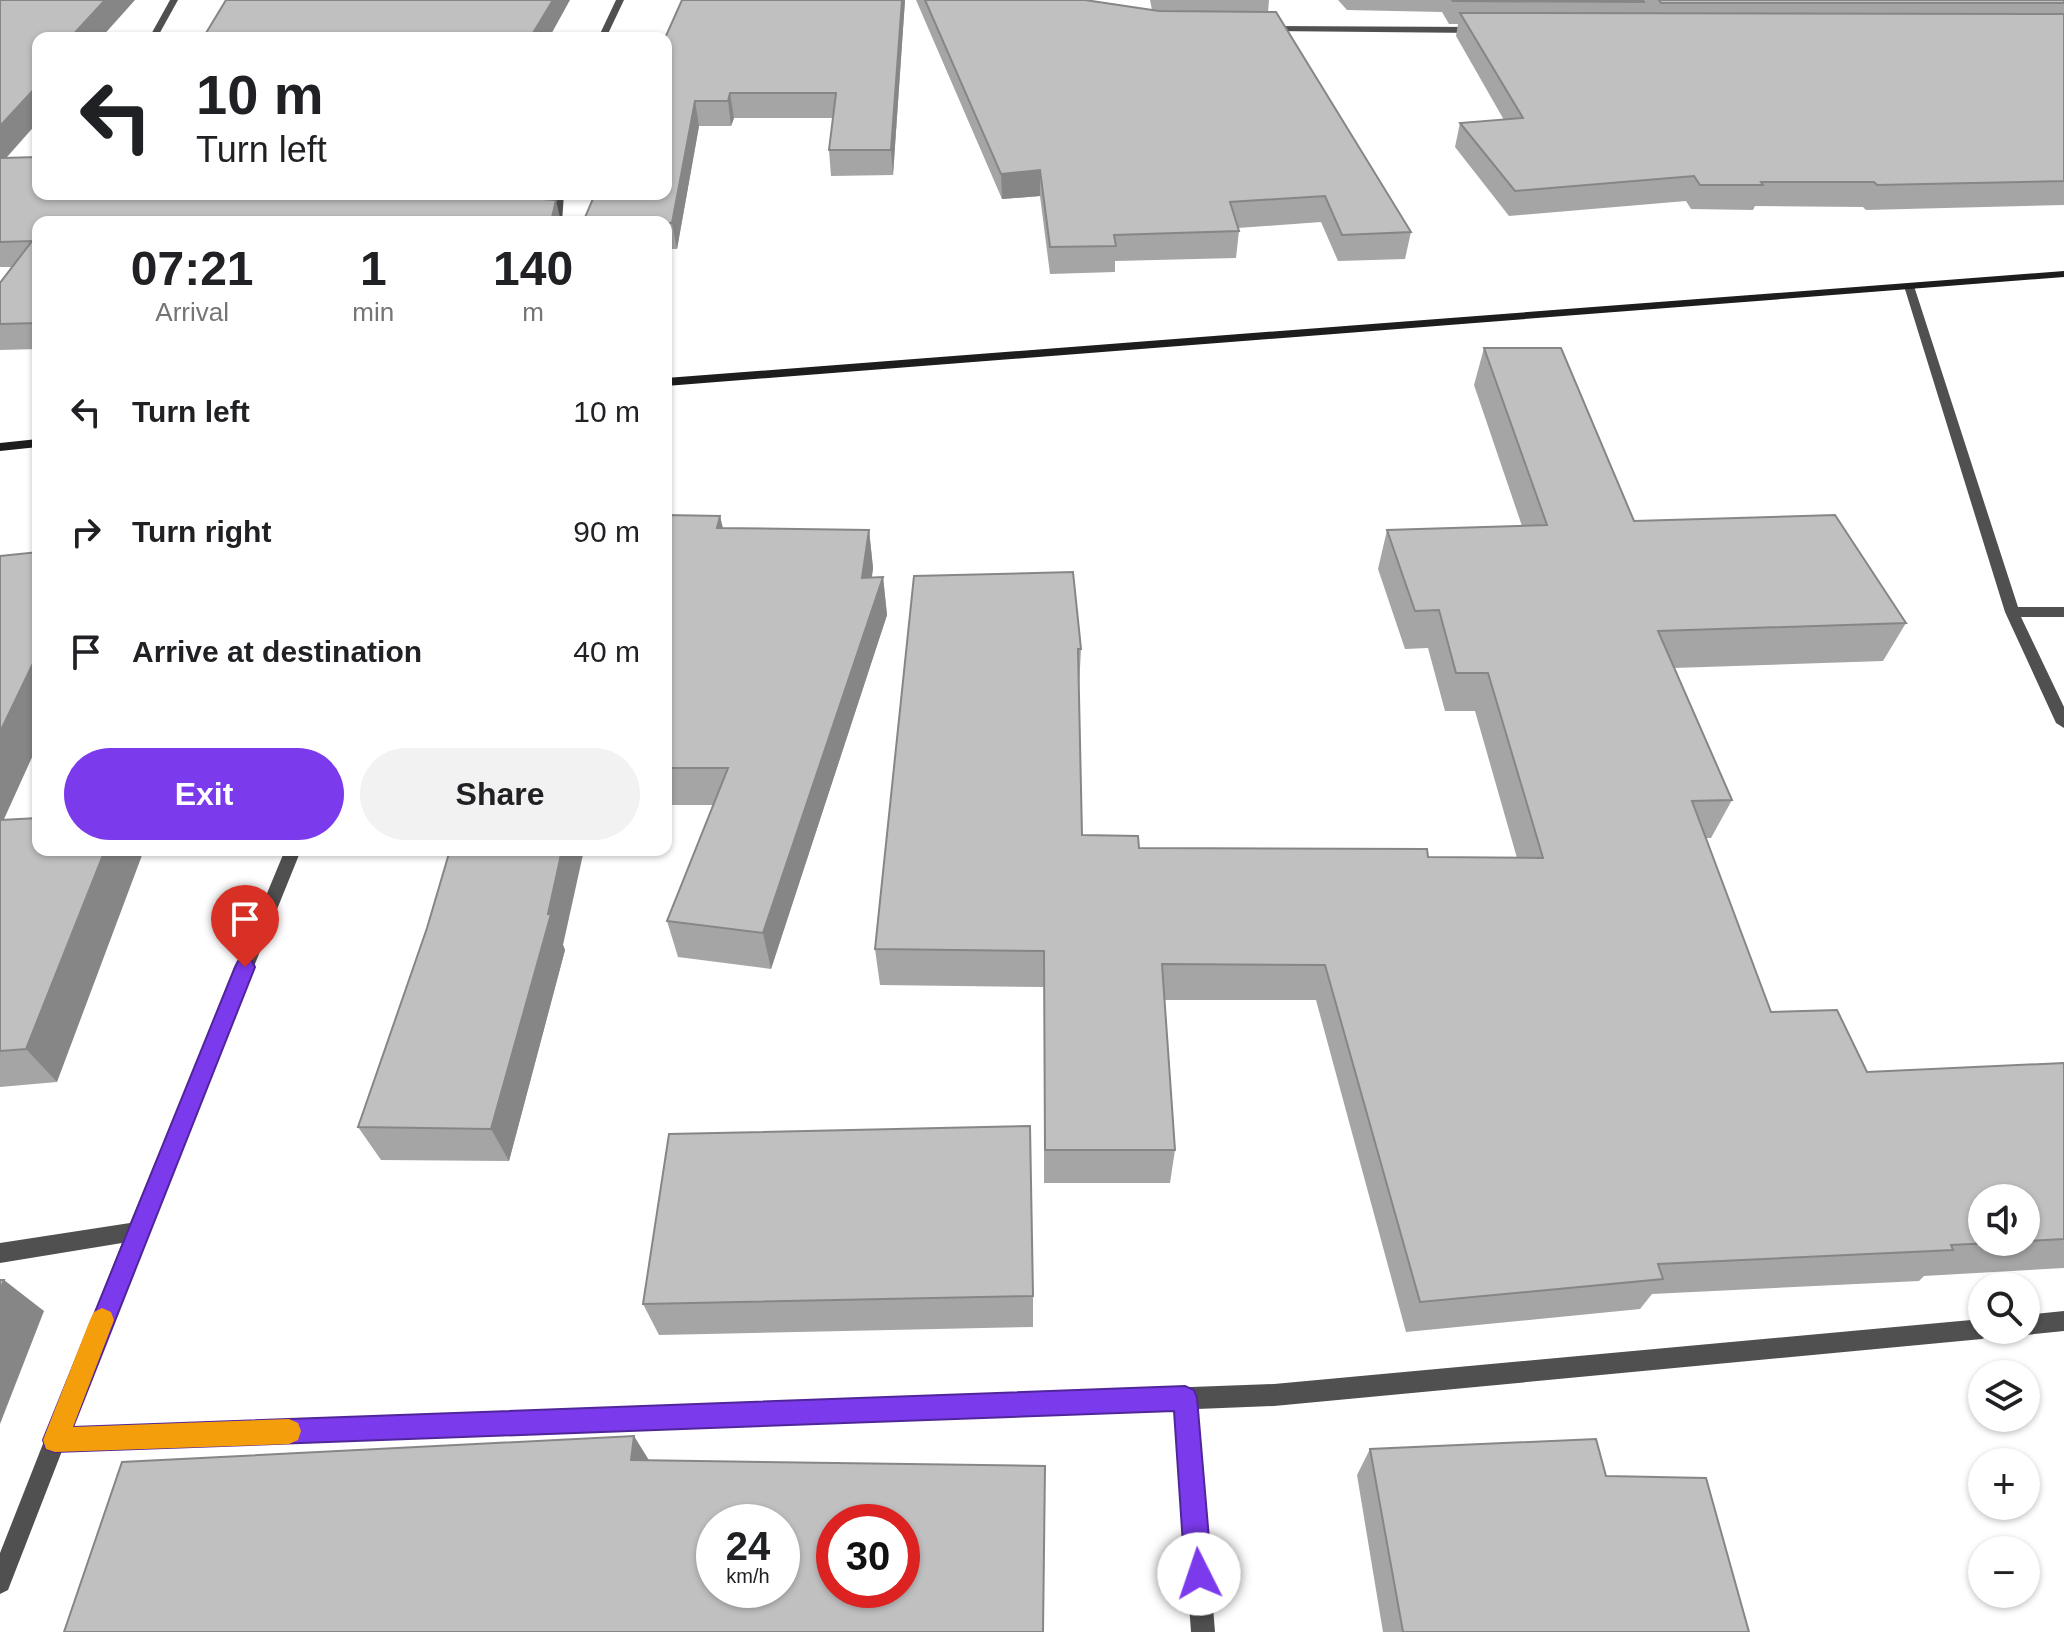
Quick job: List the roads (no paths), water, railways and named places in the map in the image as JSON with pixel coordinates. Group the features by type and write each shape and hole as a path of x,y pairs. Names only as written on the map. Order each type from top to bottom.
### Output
{"main road":[{"path":"672,382 2064,274"},
{"path":"0,447 32,444"}],"street":[{"path":"156,32 174,0"},
{"path":"605,32 620,0"},
{"path":"1253,29 1492,30"},
{"path":"1909,286 2012,612 2064,723"},
{"path":"2012,612 2064,612"},
{"path":"0,1582 137,1231 291,856"},
{"path":"0,1253 137,1231"},
{"path":"2040,1324 2064,1321"},
{"path":"55,1440 1274,1395 1968,1330"},
{"path":"1185,1398 1203,1632"}]}
